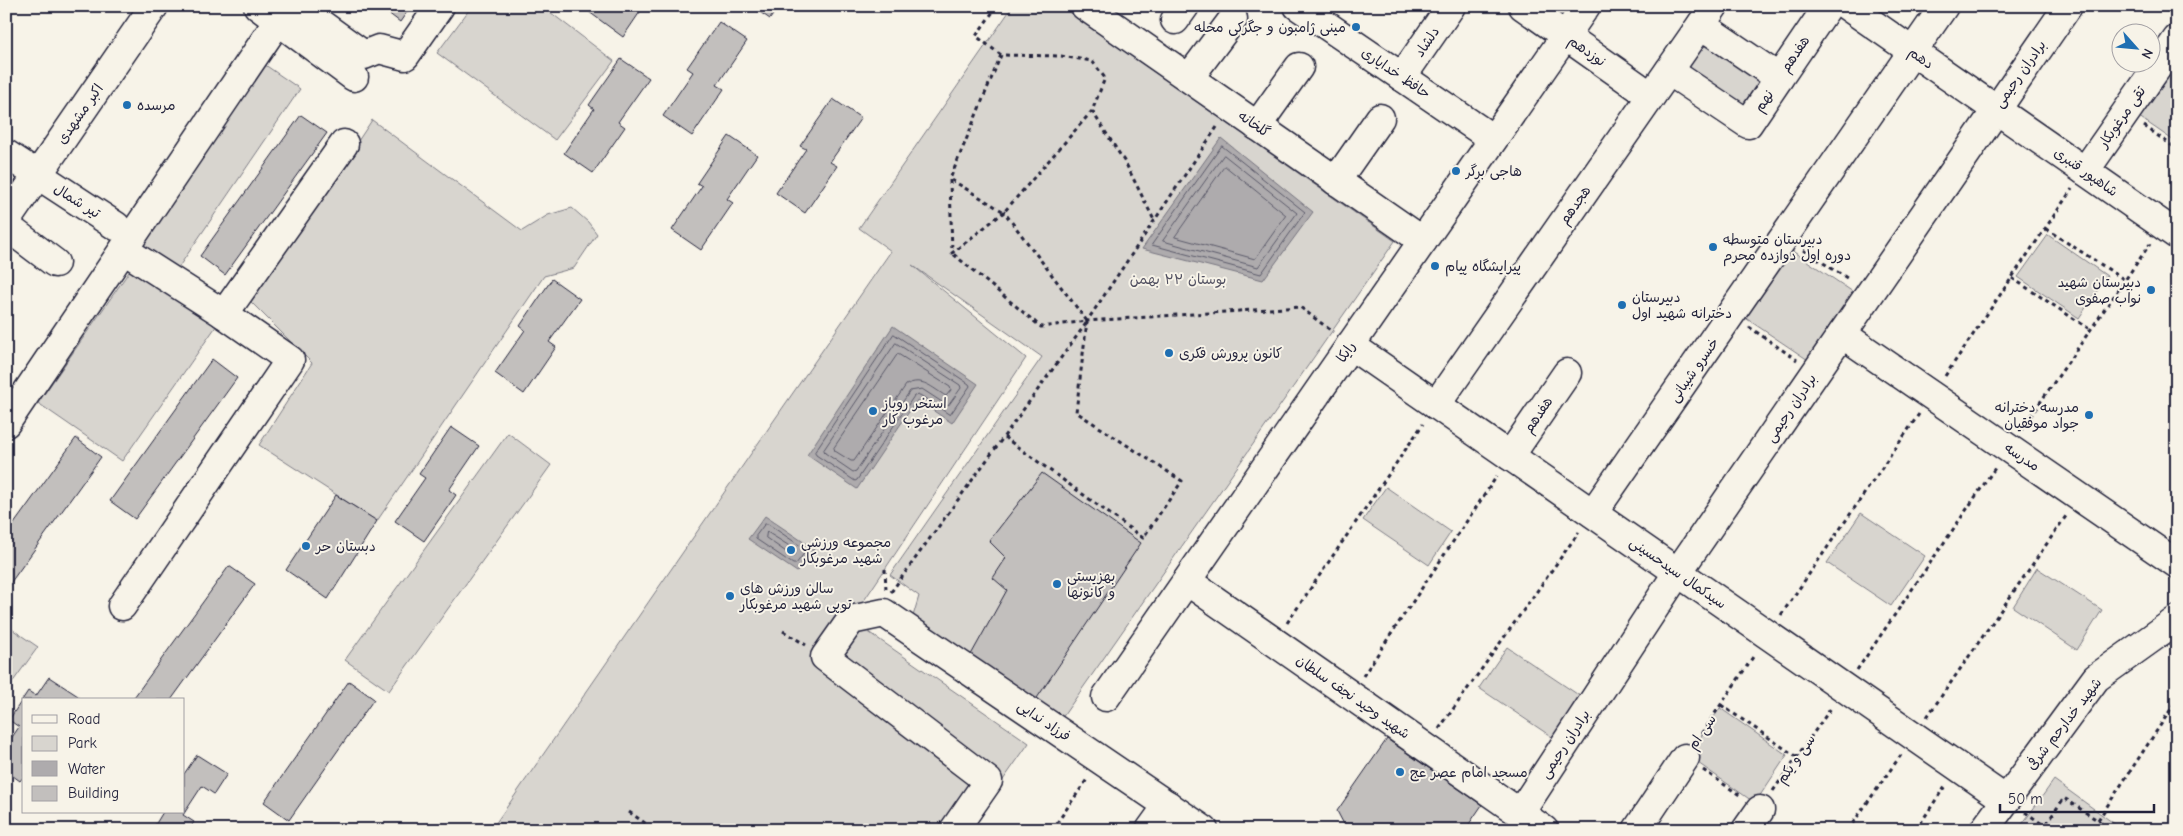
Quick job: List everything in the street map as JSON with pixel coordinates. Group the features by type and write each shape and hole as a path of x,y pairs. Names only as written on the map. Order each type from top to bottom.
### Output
{"street":[{"name":"اکبر مشهدی","path":"6,221 154,6"},
{"path":"277,11 364,55 379,49 405,56 440,6"},
{"name":"گلخانه","path":"1085,6 1422,241"},
{"name":"حافظ خدایاری","path":"1298,6 1330,15 1402,77 1493,139"},
{"name":"دلشاد","path":"1402,77 1451,6"},
{"name":"نوزدهم","path":"1523,6 1652,96"},
{"name":"رایکا","path":"1106,697 1586,6"},
{"name":"هفدهم","path":"1779,78 1828,6"},
{"name":"دهم","path":"1847,6 1995,109"},
{"name":"خسرو شیبانی","path":"1593,514 1944,6"},
{"name":"برادران رحیمی","path":"1520,813 1678,572 1995,109 2068,6"},
{"path":"277,11 354,77"},
{"path":"6,423 120,238 277,11"},
{"name":"نهم","path":"1669,71 1748,124 1779,78 1708,16"},
{"name":"هجدهم","path":"1436,405 1708,16"},
{"path":"1189,78 1233,19"},
{"name":"تقی مرغوبکار","path":"2085,171 2177,39"},
{"path":"1257,126 1299,66"},
{"name":"شاهپور قنبری","path":"1995,109 2177,235"},
{"path":"1336,181 1380,118"},
{"path":"224,314 344,144"},
{"name":"تیر شمال","path":"6,154 224,314 290,360 122,606"},
{"path":"6,226 54,263"},
{"name":"مدرسه","path":"1842,334 2177,564"},
{"name":"سیدکمال سیدحسینی","path":"1350,345 2006,800"},
{"name":"هفدهم","path":"1510,456 1567,373"},
{"name":"شهید وحید نجف سلطان","path":"1186,582 1544,830"},
{"name":"فرزاد ندایی","path":"954,830 988,781 826,657 851,620 884,613 1204,830"},
{"name":"شهید خدارحم شرفی","path":"1984,830 2096,678 2171,633"},
{"name":"سی ام","path":"1637,830 1685,758"},
{"path":"1150,830 1168,805"}],"path":[{"path":"952,253 1004,212 1092,110 1105,78 1092,61 1061,56 1001,55 976,36 997,6"},
{"path":"1001,55 950,179 952,253 1041,327 1087,321 1300,308 1350,345"},
{"path":"885,569 887,598 1087,321 1230,108"},
{"path":"1092,110 1126,164 1154,220"},
{"path":"2125,113 2177,148"},
{"path":"950,179 1004,212 1087,321 1076,412 1182,481 1143,538 1004,437"},
{"path":"2046,228 2125,280"},
{"path":"1785,238 1870,292"},
{"path":"2012,278 2091,330"},
{"path":"1732,315 1815,372"},
{"path":"1274,642 1436,405"},
{"path":"1350,695 1510,456"},
{"path":"1848,830 2079,496"},
{"path":"1426,748 1593,514"},
{"name":"سی ام","path":"1685,758 1768,635"},
{"name":"سی و یکم","path":"1754,820 1845,688"},
{"path":"2098,820 2177,700"},
{"path":"1721,705 1797,757"},
{"path":"1685,758 1754,820"},
{"path":"1916,830 1957,766"},
{"path":"1052,830 1090,775"},
{"path":"2042,830 2064,798 2112,830"},
{"path":"629,812 655,830"}],"green space":[{"path":"472,6 542,6 614,61 555,140 437,53"},
{"name":"بوستان ۲۲ بهمن","path":"1013,6 1060,6 1395,241 1057,725 911,623 919,596 890,575 1042,357 912,265 1026,358 851,620 1029,743 968,830 491,830 891,251 859,228"},
{"path":"1705,31 1774,77 1745,119 1676,73"},
{"path":"258,60 300,89 174,274 132,245"},
{"path":"2164,66 2177,75 2177,143 2132,112"},
{"path":"372,120 522,231 548,215 572,208 588,222 597,234 574,268 544,276 377,521 259,445 312,363 251,302"},
{"path":"2048,235 2107,276 2079,318 2018,277"},
{"path":"1785,246 1859,296 1814,364 1738,313"},
{"path":"133,266 217,325 122,461 38,403"},
{"path":"508,433 551,465 389,691 345,660"},
{"path":"1386,487 1451,532 1429,565 1363,520"},
{"path":"1861,513 1925,556 1891,606 1827,563"},
{"path":"2037,568 2102,610 2077,650 2013,607"},
{"path":"6,625 38,647 6,691"},
{"path":"1507,647 1583,698 1555,739 1479,688"},
{"path":"1720,708 1787,755 1755,803 1688,756"},
{"path":"2054,780 2123,830 2018,830"}],"water":[{"path":"1221,138 1313,212 1263,280 1142,249"},
{"name":"استخر روباز مرغوب کار","path":"893,326 978,384 952,423 917,400 857,489 807,455"},
{"path":"765,516 814,549 797,572 748,539"}],"building":[{"path":"379,6 411,6 400,22"},
{"path":"581,6 644,6 623,37"},
{"path":"751,6 779,6 770,19"},
{"path":"719,22 747,41 717,85 724,89 692,136 663,116 693,72 687,68"},
{"path":"621,59 649,78 618,122 625,127 593,173 564,153 594,109 589,105"},
{"path":"833,99 861,118 830,162 837,166 805,213 776,193 806,149 800,146"},
{"path":"301,115 327,133 225,275 200,256"},
{"path":"729,136 757,155 727,199 733,203 701,250 672,230 702,186 697,183"},
{"path":"552,279 580,299 549,342 556,347 524,394 495,373 525,330 520,326"},
{"path":"212,359 237,378 135,519 110,501"},
{"path":"451,427 479,446 449,490 456,495 424,541 395,521 425,478 419,474"},
{"path":"76,438 101,457 6,589 6,535"},
{"name":"بهزیستی و کانونها","path":"1042,473 1141,543 1031,707 967,662 1007,590 993,578 1006,558 989,541"},
{"name":"دبستان حر","path":"336,495 377,521 328,599 286,570"},
{"path":"229,566 255,584 172,698 133,698"},
{"path":"49,677 78,696 76,698 23,698 28,691 36,696"},
{"path":"349,681 374,699 289,820 264,802"},
{"path":"22,700 22,778 20,781 9,773 6,777 6,746 19,727 9,720"},
{"name":"مسجد امام عصر عج","path":"1387,739 1482,805 1465,830 1347,830 1337,811"},
{"path":"197,755 227,774 214,794 202,786 185,812 185,773"},
{"path":"162,814 184,814 194,822 189,830 152,830"}],"place":[{"name":"مینی ژامبون و جگرکی محله","path":"1356,27"},
{"name":"مرسده","path":"127,105"},
{"name":"هاجی برگر","path":"1456,171"},
{"name":"دبیرستان متوسطه دوره اول دوازده محرم","path":"1713,247"},
{"name":"پیرایشگاه پیام","path":"1435,266"},
{"name":"دبیرستان شهید نواب صفوی","path":"2151,290"},
{"name":"دبيرستان دخترانه شهید اول","path":"1622,305"},
{"name":"کانون پرورش فکری","path":"1169,353"},
{"name":"استخر روباز مرغوب کار","path":"873,411"},
{"name":"مدرسه دخترانه جواد موفقیان","path":"2089,415"},
{"name":"دبستان حر","path":"306,546"},
{"name":"مجموعه ورزشی شهید مرغوبکار","path":"791,550"},
{"name":"بهزیستی و کانونها","path":"1057,584"},
{"name":"سالن ورزش های توپی شهید مرغوبکار","path":"730,596"},
{"name":"مسجد امام عصر عج","path":"1400,772"}]}
